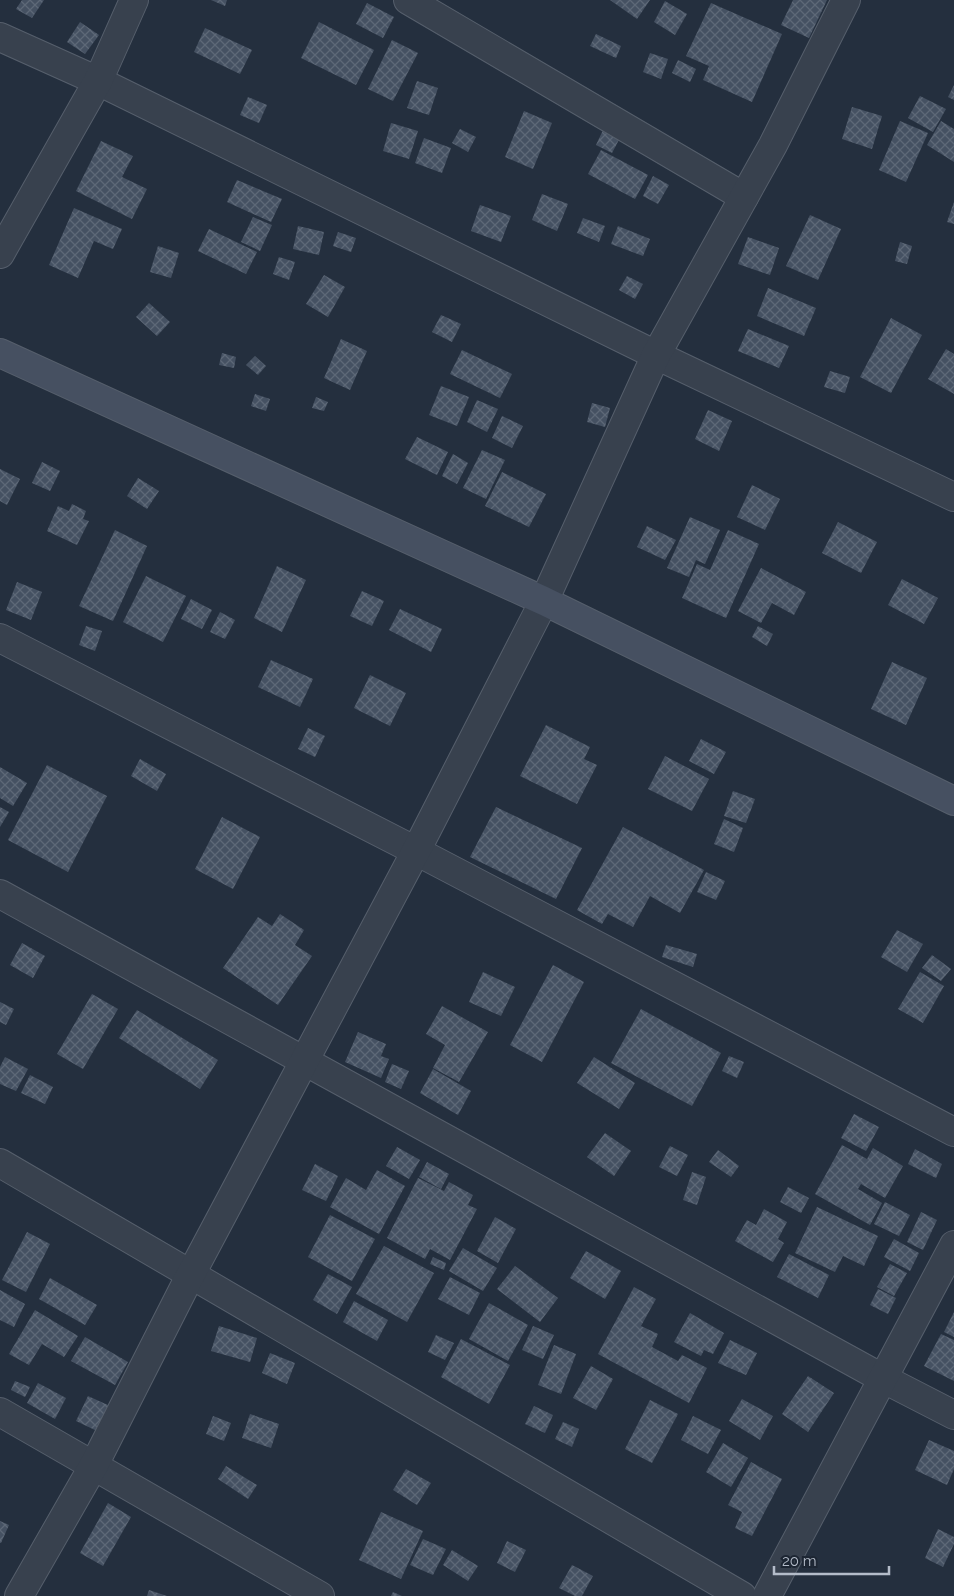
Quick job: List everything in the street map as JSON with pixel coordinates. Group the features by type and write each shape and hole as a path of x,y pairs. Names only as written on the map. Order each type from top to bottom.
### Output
{"street":[{"path":"0,254 98,81 134,0"},
{"path":"408,0 744,197"},
{"path":"19,1596 94,1465 191,1274 416,851 544,601 656,355 773,145 846,0"},
{"path":"0,36 98,81 656,355 954,497"},
{"path":"0,353 544,601 954,801"},
{"path":"0,638 416,851 954,1132"},
{"path":"0,894 882,1378 954,1415"},
{"path":"0,1163 742,1596"},
{"path":"767,1596 954,1245"},
{"path":"0,1412 320,1596"}],"building":[{"path":"22,0 44,0 32,18 16,9"},
{"path":"211,0 227,0 225,6"},
{"path":"610,0 650,0 637,19"},
{"path":"793,0 827,0 809,38 781,25"},
{"path":"665,1 687,14 675,35 654,22"},
{"path":"367,3 394,17 383,38 356,24"},
{"path":"711,3 782,34 752,102 703,80 709,66 686,56"},
{"path":"80,22 99,35 85,54 67,42"},
{"path":"319,22 374,50 356,85 301,58"},
{"path":"205,28 252,50 240,74 194,52"},
{"path":"596,34 621,46 616,58 590,46"},
{"path":"392,40 418,53 393,101 368,89"},
{"path":"650,53 668,59 661,79 643,72"},
{"path":"678,60 696,69 690,82 672,73"},
{"path":"417,81 438,88 429,115 407,108"},
{"path":"954,85 954,100 948,97"},
{"path":"920,96 946,109 933,132 908,118"},
{"path":"248,97 267,105 259,123 240,115"},
{"path":"852,107 882,116 872,149 842,139"},
{"path":"524,111 552,123 533,169 505,157"},
{"path":"900,121 928,133 906,182 879,170"},
{"path":"941,121 954,129 954,162 927,145"},
{"path":"391,123 418,131 409,159 383,151"},
{"path":"460,129 476,137 468,152 452,143"},
{"path":"603,130 620,138 612,153 596,145"},
{"path":"424,138 451,148 442,173 415,163"},
{"path":"101,141 133,156 122,177 147,189 132,219 76,191"},
{"path":"601,150 648,175 635,199 588,174"},
{"path":"653,176 669,185 658,204 643,196"},
{"path":"237,180 282,199 271,222 227,202"},
{"path":"542,194 568,204 557,231 532,220"},
{"path":"954,202 954,224 947,222"},
{"path":"480,205 511,216 501,242 471,231"},
{"path":"74,208 122,229 113,249 94,241 78,278 49,265"},
{"path":"810,215 841,229 818,280 786,266"},
{"path":"253,217 272,225 260,251 241,242"},
{"path":"583,218 605,226 599,242 577,233"},
{"path":"298,226 324,232 319,255 293,249"},
{"path":"618,226 650,239 643,256 611,244"},
{"path":"209,229 257,252 246,274 198,251"},
{"path":"338,232 356,238 351,252 333,246"},
{"path":"748,237 779,248 770,275 738,264"},
{"path":"900,242 912,246 907,264 895,261"},
{"path":"158,246 179,253 171,278 150,272"},
{"path":"279,257 295,262 289,280 273,274"},
{"path":"324,275 345,287 328,317 306,304"},
{"path":"627,276 643,284 635,299 619,290"},
{"path":"768,288 816,308 804,336 757,316"},
{"path":"149,303 170,322 157,336 136,317"},
{"path":"441,315 461,324 452,342 432,332"},
{"path":"891,318 922,335 891,393 860,377"},
{"path":"748,329 789,346 779,368 738,351"},
{"path":"341,339 367,351 350,390 324,378"},
{"path":"946,349 954,354 954,394 928,379"},
{"path":"462,350 512,374 500,398 450,374"},
{"path":"222,353 236,357 234,368 219,365"},
{"path":"255,356 266,366 258,375 246,365"},
{"path":"830,371 850,377 845,393 824,387"},
{"path":"441,386 469,397 457,426 429,415"},
{"path":"255,394 270,399 266,411 251,406"},
{"path":"316,397 328,402 324,411 312,408"},
{"path":"477,400 498,409 487,432 467,422"},
{"path":"592,403 610,408 605,427 587,422"},
{"path":"708,410 732,421 719,451 695,439"},
{"path":"502,416 523,426 512,448 492,438"},
{"path":"417,437 448,452 437,475 405,459"},
{"path":"482,450 505,460 486,499 463,488"},
{"path":"453,454 468,463 457,484 442,476"},
{"path":"42,462 60,471 50,491 32,483"},
{"path":"0,469 20,479 7,505 0,501"},
{"path":"502,472 546,494 529,527 485,506"},
{"path":"138,478 159,491 147,509 127,496"},
{"path":"752,485 780,499 765,530 737,517"},
{"path":"72,504 86,511 83,519 89,521 77,545 47,531 58,506 69,511"},
{"path":"690,517 720,530 705,564 696,560 689,577 667,568"},
{"path":"838,522 877,542 861,573 822,553"},
{"path":"647,526 676,540 665,560 637,547"},
{"path":"115,530 147,546 113,621 79,606"},
{"path":"728,530 759,544 726,618 682,598 697,564 710,570"},
{"path":"277,566 306,580 282,632 254,618"},
{"path":"761,568 806,592 794,615 772,603 761,623 738,611"},
{"path":"146,576 186,596 163,642 123,622"},
{"path":"902,579 938,598 924,624 888,605"},
{"path":"17,582 42,592 31,620 6,610"},
{"path":"362,591 384,601 372,626 350,616"},
{"path":"191,599 212,610 202,629 181,619"},
{"path":"400,609 442,629 431,652 389,630"},
{"path":"220,612 235,620 225,639 210,632"},
{"path":"86,626 102,631 95,651 79,645"},
{"path":"758,626 773,634 767,646 752,637"},
{"path":"271,660 313,679 300,707 258,687"},
{"path":"892,662 927,678 906,725 871,709"},
{"path":"370,675 406,693 390,726 354,708"},
{"path":"546,725 590,747 584,759 597,765 577,804 520,776"},
{"path":"308,728 325,736 315,757 298,749"},
{"path":"701,739 726,752 714,774 689,761"},
{"path":"665,756 709,779 692,811 648,789"},
{"path":"140,759 166,774 157,791 131,776"},
{"path":"47,765 107,796 68,872 8,840"},
{"path":"0,767 27,783 13,806 0,798"},
{"path":"733,791 755,799 746,823 724,816"},
{"path":"0,807 9,812 0,827"},
{"path":"496,807 582,848 556,899 470,857"},
{"path":"222,817 260,837 233,889 195,869"},
{"path":"724,819 743,828 734,852 714,844"},
{"path":"623,827 704,870 680,913 650,896 633,927 608,914 602,924 577,910"},
{"path":"706,872 725,881 716,900 697,892"},
{"path":"280,914 304,930 295,945 312,956 278,1005 223,968 258,917 272,926"},
{"path":"897,930 923,944 907,972 881,957"},
{"path":"22,943 45,956 33,978 10,965"},
{"path":"666,945 697,954 693,967 662,957"},
{"path":"932,955 951,969 941,981 922,968"},
{"path":"553,965 584,982 542,1062 510,1045"},
{"path":"483,972 515,987 501,1016 469,1002"},
{"path":"920,972 944,986 923,1023 898,1009"},
{"path":"92,994 118,1009 83,1069 57,1054"},
{"path":"0,1002 14,1009 6,1025 0,1022"},
{"path":"442,1006 488,1032 459,1082 433,1068 445,1045 426,1034"},
{"path":"641,1009 721,1053 692,1106 611,1063"},
{"path":"137,1010 218,1060 200,1089 119,1038"},
{"path":"358,1032 386,1044 381,1056 389,1059 381,1078 345,1062"},
{"path":"729,1056 744,1062 737,1078 722,1071"},
{"path":"5,1057 28,1069 16,1091 0,1084 0,1067"},
{"path":"594,1057 635,1083 619,1109 577,1083"},
{"path":"392,1064 409,1071 401,1089 385,1082"},
{"path":"433,1069 471,1091 458,1115 420,1093"},
{"path":"30,1075 53,1087 45,1104 21,1093"},
{"path":"854,1114 879,1127 866,1151 841,1138"},
{"path":"605,1133 631,1151 614,1176 587,1157"},
{"path":"842,1145 867,1159 873,1148 903,1166 885,1198 861,1184 858,1189 882,1203 870,1225 815,1194"},
{"path":"670,1146 688,1155 677,1176 659,1167"},
{"path":"397,1147 420,1160 409,1179 386,1166"},
{"path":"915,1149 942,1164 936,1178 908,1164"},
{"path":"718,1150 739,1166 731,1177 709,1162"},
{"path":"427,1162 449,1174 441,1189 419,1177"},
{"path":"315,1164 338,1176 326,1201 302,1190"},
{"path":"377,1170 405,1186 379,1234 330,1207 346,1178 366,1190"},
{"path":"692,1172 706,1177 697,1205 683,1200"},
{"path":"418,1178 444,1191 449,1182 473,1195 468,1205 477,1209 450,1260 430,1249 425,1259 387,1238"},
{"path":"788,1187 809,1198 801,1213 780,1202"},
{"path":"885,1202 910,1215 899,1236 874,1224"},
{"path":"817,1207 878,1236 864,1266 843,1256 835,1272 795,1253"},
{"path":"764,1209 787,1222 778,1239 784,1243 773,1262 735,1241 747,1220 756,1225"},
{"path":"921,1212 937,1220 923,1250 907,1242"},
{"path":"330,1215 375,1239 352,1281 308,1257"},
{"path":"495,1217 516,1229 498,1263 477,1251"},
{"path":"27,1232 50,1244 26,1292 2,1280"},
{"path":"894,1239 919,1253 910,1271 884,1257"},
{"path":"384,1246 434,1273 407,1322 356,1294"},
{"path":"463,1248 497,1268 483,1291 449,1271"},
{"path":"586,1251 621,1271 605,1299 570,1278"},
{"path":"789,1254 829,1275 818,1298 777,1277"},
{"path":"433,1257 446,1263 444,1270 430,1264"},
{"path":"890,1264 907,1273 894,1296 877,1287"},
{"path":"515,1266 558,1298 540,1322 497,1289"},
{"path":"328,1274 352,1287 337,1314 313,1300"},
{"path":"450,1277 480,1293 469,1315 438,1299"},
{"path":"50,1278 97,1305 85,1325 39,1299"},
{"path":"634,1287 656,1299 641,1326 658,1334 652,1347 678,1361 682,1355 707,1368 689,1403 598,1354"},
{"path":"878,1289 896,1298 888,1314 870,1305"},
{"path":"0,1290 25,1304 14,1327 0,1320"},
{"path":"354,1301 388,1320 377,1341 343,1322"},
{"path":"489,1303 528,1325 508,1361 469,1339"},
{"path":"35,1310 78,1336 64,1357 42,1344 29,1365 9,1354"},
{"path":"954,1312 954,1337 944,1332"},
{"path":"690,1313 724,1333 713,1354 704,1350 701,1356 674,1342"},
{"path":"219,1326 257,1338 250,1362 211,1351"},
{"path":"533,1326 554,1335 543,1359 522,1350"},
{"path":"941,1334 954,1340 954,1381 924,1366"},
{"path":"436,1335 454,1343 445,1360 428,1352"},
{"path":"85,1337 128,1362 115,1385 71,1361"},
{"path":"461,1339 510,1365 489,1404 441,1377"},
{"path":"730,1340 757,1353 746,1375 718,1363"},
{"path":"554,1345 576,1354 561,1394 538,1385"},
{"path":"270,1353 295,1363 287,1384 262,1373"},
{"path":"591,1366 613,1379 596,1410 573,1398"},
{"path":"808,1376 834,1393 808,1432 782,1414"},
{"path":"15,1381 30,1387 25,1397 11,1390"},
{"path":"38,1383 66,1398 55,1419 27,1403"},
{"path":"88,1396 110,1406 97,1431 76,1421"},
{"path":"742,1399 773,1416 760,1440 729,1421"},
{"path":"650,1400 678,1414 652,1463 625,1449"},
{"path":"534,1406 553,1415 545,1433 525,1424"},
{"path":"250,1414 279,1424 271,1448 242,1438"},
{"path":"213,1416 231,1423 224,1441 206,1434"},
{"path":"693,1416 721,1430 708,1454 681,1440"},
{"path":"563,1422 579,1429 572,1447 555,1439"},
{"path":"929,1440 954,1451 954,1469 947,1485 915,1470"},
{"path":"723,1443 748,1458 731,1487 706,1472"},
{"path":"751,1462 782,1479 752,1536 735,1528 742,1512 728,1505"},
{"path":"226,1466 257,1485 248,1499 218,1479"},
{"path":"406,1469 431,1483 417,1505 393,1490"},
{"path":"108,1503 131,1517 103,1566 80,1553"},
{"path":"381,1512 423,1531 401,1579 359,1560"},
{"path":"0,1521 9,1525 1,1543 0,1543"},
{"path":"938,1529 954,1537 954,1544 943,1567 925,1558"},
{"path":"423,1539 446,1549 433,1575 410,1565"},
{"path":"507,1541 526,1550 515,1572 497,1563"},
{"path":"452,1550 478,1566 468,1581 443,1565"},
{"path":"572,1565 593,1576 582,1596 575,1596 559,1588"},
{"path":"149,1590 167,1596 147,1596"},
{"path":"393,1592 402,1596 391,1596"}]}
